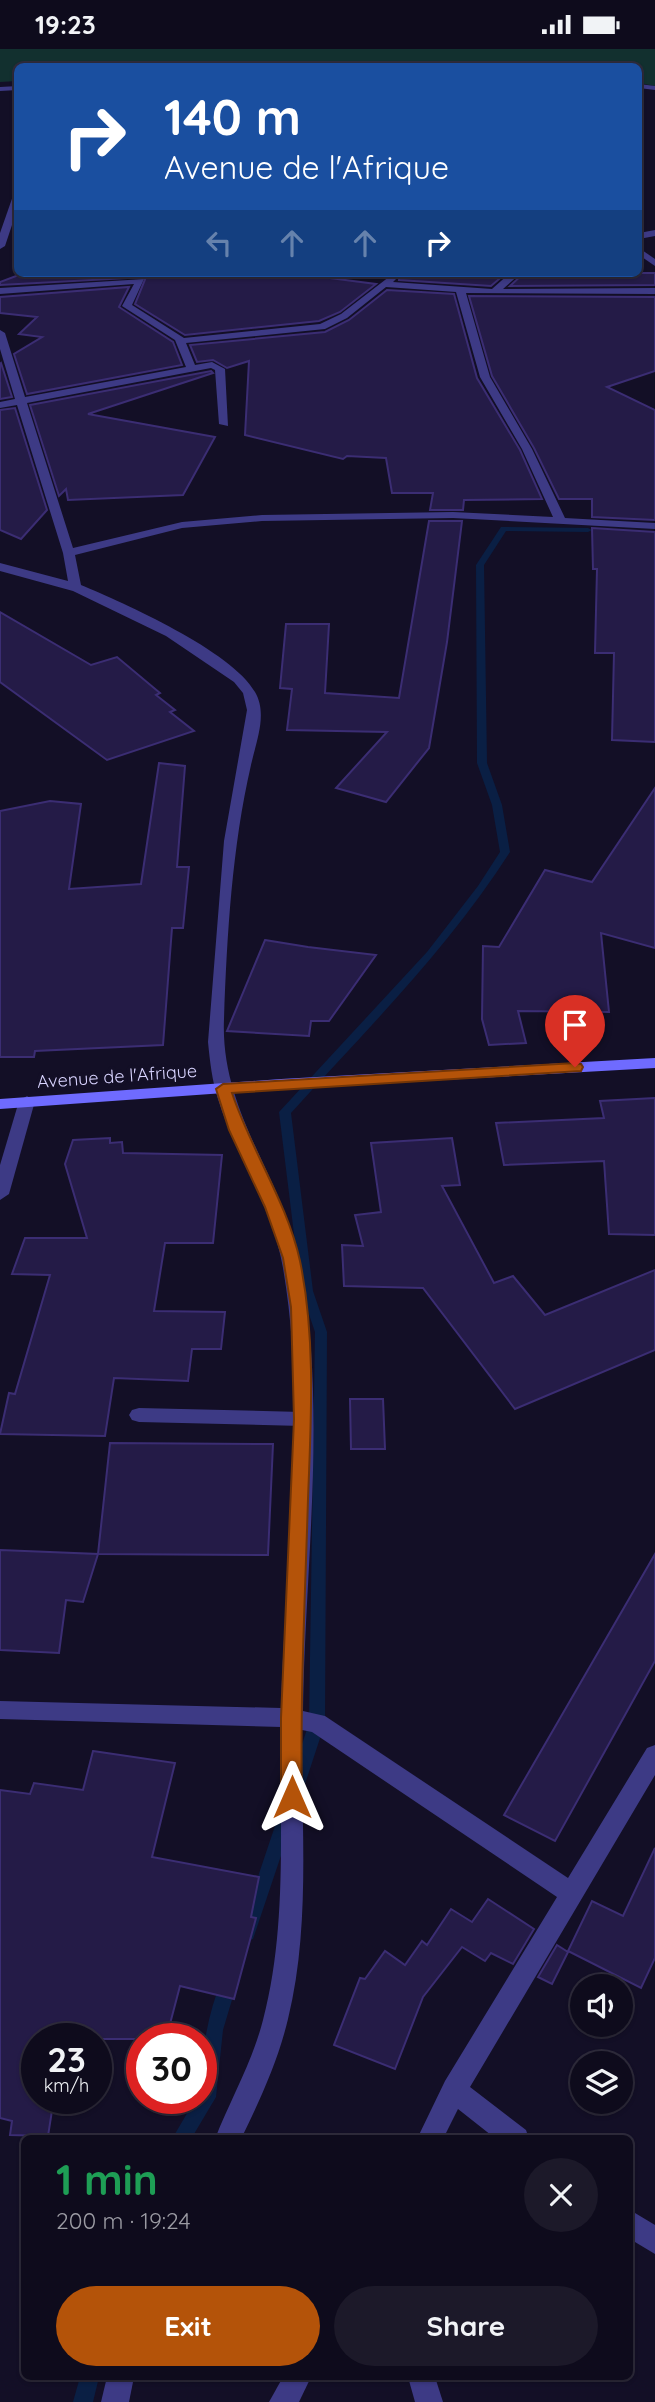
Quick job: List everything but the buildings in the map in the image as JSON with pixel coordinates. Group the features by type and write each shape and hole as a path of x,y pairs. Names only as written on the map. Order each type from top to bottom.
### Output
{"main road":[{"name":"Avenue de l'Afrique","path":"0,1104 281,1084 655,1063"}],"street":[{"path":"0,246 14,206"},
{"path":"0,215 11,215"},
{"path":"146,277 128,303 129,309 181,341 322,327 344,316 393,277"},
{"path":"494,292 511,277"},
{"path":"0,291 141,281"},
{"path":"386,285 494,292 655,291"},
{"path":"460,290 485,377 527,449 560,520"},
{"path":"0,333 69,553 75,587"},
{"path":"181,341 191,368"},
{"path":"0,405 22,403 212,365 220,367 224,424"},
{"path":"69,553 182,525 230,520 388,515 655,526"},
{"path":"0,567 75,587 158,626 232,672 245,685 252,698 255,714 237,798 223,925 215,1045 223,1089 237,1130 273,1207 291,1258 299,1307 302,1419 291,1718 292,1876 285,1970 268,2048 229,2135"},
{"path":"0,1194 27,1101"},
{"path":"139,1415 302,1419"},
{"path":"0,1710 291,1718 317,1723 572,1894"},
{"path":"431,2135 454,2090 655,1755"},
{"path":"454,2090 512,2135"},
{"path":"633,2226 655,2241"},
{"path":"115,2402 120,2380"},
{"path":"283,2402 296,2380"},
{"path":"423,2380 429,2402"}],"green space":[{"path":"0,49 655,49 655,86 642,84 642,63 14,63 14,81 0,82"}],"waterway":[{"path":"297,1784 317,1723 321,1332 307,1291 285,1112 430,954 483,887 505,852 497,805 482,763 480,565 504,529 588,530"},
{"path":"247,1933 286,1817"},
{"path":"183,2135 207,2097 214,2030 229,1983"},
{"path":"83,2402 89,2380"}],"route":[{"path":"292,1797 291,1718 302,1419 299,1307 291,1258 273,1207 237,1130 223,1089 575,1067"}]}
